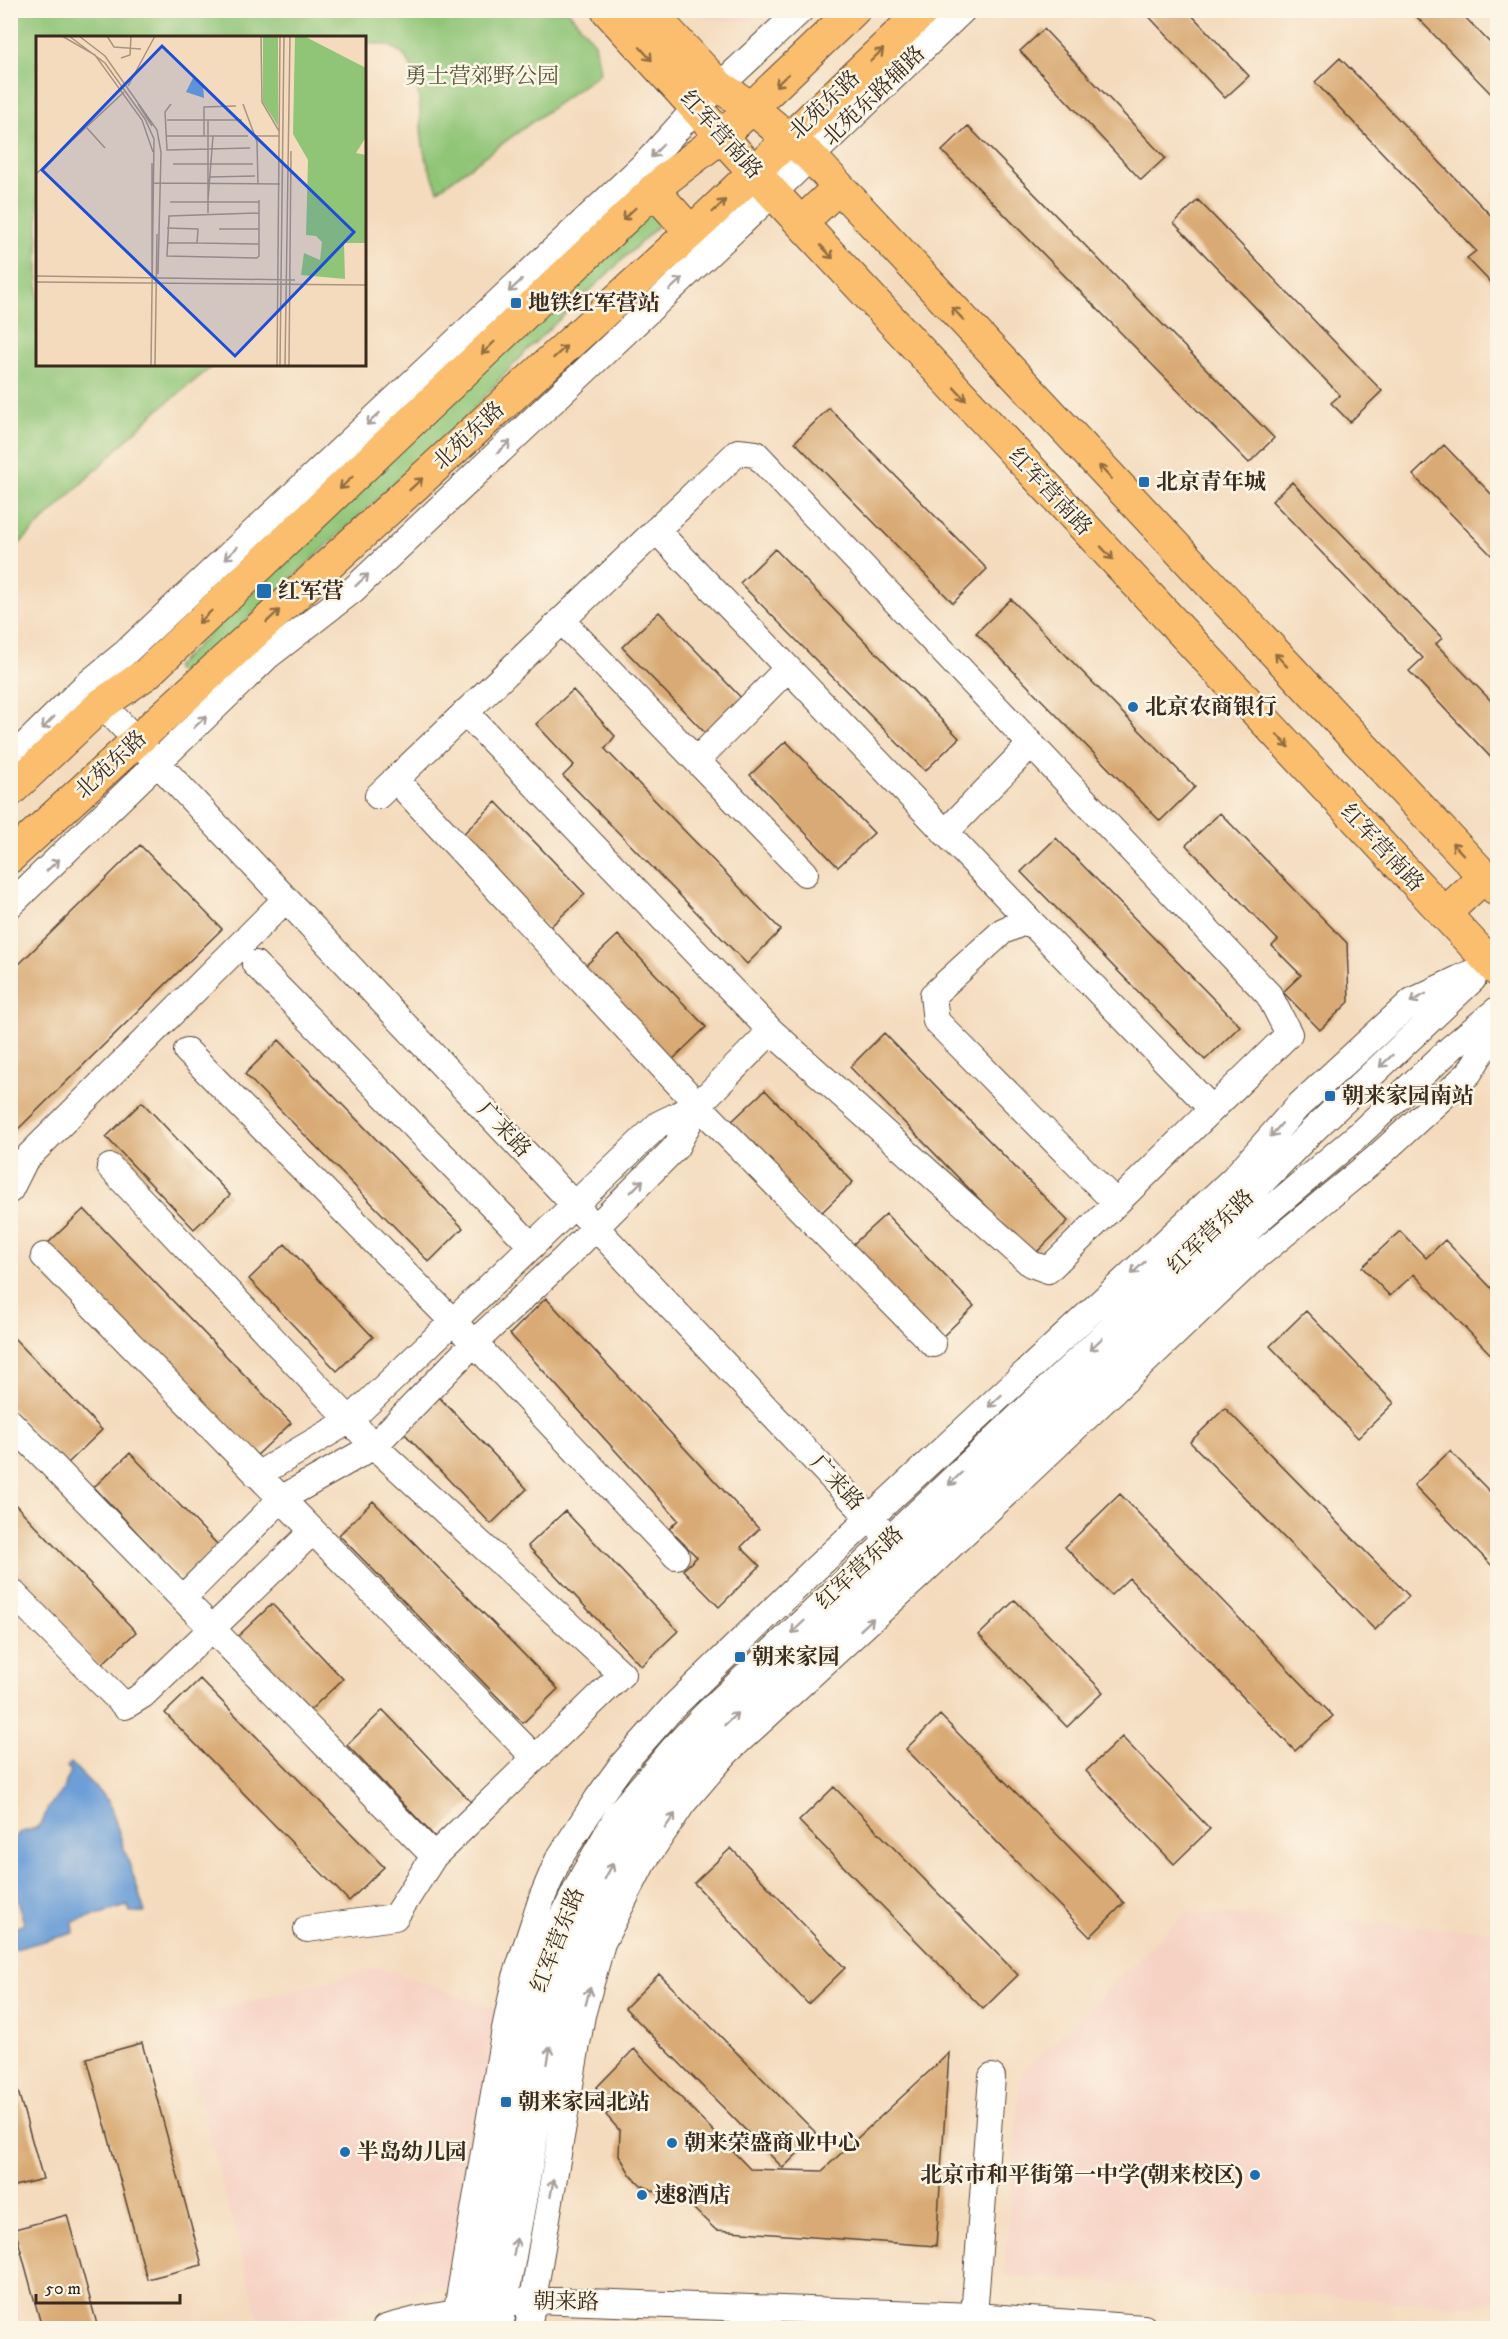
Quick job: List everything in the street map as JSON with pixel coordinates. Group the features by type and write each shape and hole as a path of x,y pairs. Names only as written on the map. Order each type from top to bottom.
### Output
{"main road":[{"name":"红军营南路","path":"607,10 801,223 1444,914 1495,964"},
{"name":"红军营南路","path":"648,10 720,87 752,108 800,148 839,187 1491,884"},
{"path":"10,791 54,749 93,695 146,674 653,190 722,136 854,10"},
{"name":"北苑东路","path":"10,857 88,786 147,752 189,693 691,232 764,182 800,148 851,80 924,10"},
{"path":"818,45 851,80"},
{"path":"801,223 839,187"},
{"path":"653,190 691,232"},
{"path":"159,661 189,693"},
{"path":"54,749 88,786"},
{"path":"1444,914 1491,884"}],"street":[{"path":"10,760 93,695 125,653 640,168 696,108 801,10"},
{"name":"北苑东路辅路","path":"800,148 963,10"},
{"path":"10,905 147,752 353,590 764,182"},
{"path":"465,712 771,1031 1032,1264 1048,1270 1289,1034 1269,995 756,454 738,452 386,787 933,1344"},
{"path":"656,530 1212,1109"},
{"path":"561,620 805,873"},
{"path":"697,760 788,668"},
{"name":"广来路","path":"93,695 906,1556"},
{"path":"945,833 1031,744"},
{"path":"10,1190 25,1160 286,899"},
{"path":"1029,920 1003,931 933,995 936,1021 1116,1203"},
{"path":"255,964 532,1246"},
{"path":"456,2320 516,1977 542,1898 558,1860 621,1766 674,1706 870,1518 1234,1178 1297,1107 1412,1001 1495,964"},
{"name":"红军营东路","path":"906,1556 1310,1133 1495,964"},
{"name":"红军营东路","path":"491,2317 536,1996 561,1921 583,1876 619,1813 706,1714 906,1556 1263,1215 1356,1137 1450,1048 1497,1009"},
{"path":"528,2328 582,2015 603,1943 642,1864 683,1803 906,1556 1248,1264 1375,1159 1469,1073 1497,1026"},
{"path":"183,1598 281,1499 374,1446 474,1343 565,1258 676,1147 698,1105 771,1031"},
{"path":"187,1051 474,1343 676,1556"},
{"path":"257,1475 349,1421 659,1124 698,1105"},
{"path":"110,1167 374,1446 622,1674 434,1856 395,1917 307,1929"},
{"path":"44,1256 535,1758"},
{"path":"10,1422 434,1856"},
{"path":"10,1590 125,1706 143,1695 313,1531"},
{"path":"974,2316 992,2077"},
{"name":"朝来路","path":"385,2328 491,2317 533,2300 974,2316 1144,2328"}],"shaded area":[{"path":"698,11 761,11 749,22 706,19"},
{"name":"北京市和平街第一中学(朝来校区)","path":"1186,1912 1497,1931 1497,2300 1477,2306 1004,2276 1021,2073"},
{"name":"半岛幼儿园","path":"380,1967 504,2012 452,2284 273,2328 261,2328 178,2020"}],"green space":[{"name":"勇士营郊野公园","path":"11,10 568,11 595,43 600,73 438,190 424,152 418,94 415,77 409,63 399,51 385,45 366,44 366,36 36,36 36,366 213,366 153,414 11,552"},
{"path":"651,207 663,219 660,224 525,352 465,418 187,675 176,671 175,667"}],"water":[{"path":"71,1763 109,1802 145,1912 131,1913 127,1906 73,1922 74,1933 15,1949 11,1930 24,1924 11,1872 11,1842 19,1833 36,1828 43,1821 47,1809 62,1791 71,1771 67,1767"}],"building":[{"path":"1143,10 1187,10 1249,76 1225,98"},
{"path":"1410,10 1458,10 1498,51 1498,101"},
{"path":"1044,29 1165,158 1141,180 1020,51"},
{"path":"1340,58 1498,223 1498,279 1492,284 1467,258 1476,251 1315,82"},
{"path":"968,126 1274,438 1249,463 942,151"},
{"path":"1198,200 1382,391 1350,422 1331,403 1340,395 1174,223"},
{"path":"829,408 987,569 953,603 795,442"},
{"path":"1444,445 1498,501 1498,562 1413,475"},
{"path":"1292,482 1442,638 1436,644 1498,708 1498,765 1409,671 1423,658 1272,501"},
{"path":"775,549 959,738 925,771 740,583"},
{"path":"1011,599 1195,787 1160,821 976,633"},
{"path":"659,612 747,704 711,739 622,647"},
{"path":"573,690 615,736 605,749 781,930 747,964 563,776 574,765 536,724"},
{"path":"786,741 874,833 838,867 750,775"},
{"path":"496,802 585,894 548,929 460,837"},
{"path":"1220,813 1347,943 1349,1002 1320,1030 1283,992 1301,975 1272,946 1278,940 1186,845"},
{"path":"1056,838 1240,1026 1205,1060 1021,872"},
{"path":"140,845 222,929 10,1137 10,973"},
{"path":"618,935 706,1027 670,1062 582,969"},
{"path":"884,1033 1068,1221 1034,1255 850,1067"},
{"path":"279,1040 463,1228 429,1262 245,1074"},
{"path":"765,1090 853,1182 817,1217 729,1124"},
{"path":"142,1102 230,1195 194,1229 106,1137"},
{"path":"84,1209 291,1423 253,1459 46,1245"},
{"path":"886,1214 974,1306 938,1341 849,1248"},
{"path":"1400,1231 1426,1258 1445,1240 1498,1295 1498,1362 1414,1274 1390,1296 1362,1267"},
{"path":"285,1244 373,1337 337,1371 249,1279"},
{"path":"546,1298 759,1529 741,1547 760,1566 719,1607 683,1570 697,1557 669,1529 678,1520 510,1334"},
{"path":"1306,1311 1394,1403 1358,1438 1270,1346"},
{"path":"14,1338 102,1430 66,1465 10,1406 10,1341"},
{"path":"439,1397 527,1489 491,1524 403,1432"},
{"path":"1225,1408 1409,1596 1375,1630 1190,1442"},
{"path":"1450,1451 1498,1500 1498,1572 1414,1485"},
{"path":"130,1453 218,1545 182,1580 94,1487"},
{"path":"1120,1494 1333,1716 1295,1751 1129,1578 1111,1595 1065,1547"},
{"path":"10,1499 136,1632 99,1667 10,1573"},
{"path":"373,1501 558,1689 523,1723 339,1535"},
{"path":"565,1511 678,1631 641,1666 528,1546"},
{"path":"1015,1600 1103,1692 1067,1727 979,1635"},
{"path":"272,1604 343,1679 307,1713 236,1638"},
{"path":"200,1679 384,1867 349,1901 165,1713"},
{"path":"383,1710 471,1802 435,1837 347,1745"},
{"path":"940,1715 1124,1903 1090,1937 906,1749"},
{"path":"1122,1737 1210,1829 1174,1864 1086,1771"},
{"path":"834,1787 1018,1975 983,2009 799,1821"},
{"path":"731,1848 845,1968 808,2004 694,1883"},
{"path":"659,1974 817,2134 783,2168 625,2008"},
{"path":"142,2043 202,2265 147,2279 87,2058"},
{"name":"朝来荣盛商业中心","path":"634,2049 750,2169 822,2171 949,2053 936,2246 716,2230 675,2191 660,2194 641,2185 630,2174 619,2155 620,2131 606,2115 614,2107 596,2088"},
{"path":"10,2063 43,2179 10,2187"},
{"path":"67,2215 98,2328 42,2328 15,2229"}],"place":[{"name":"地铁红军营站","path":"516,303"},
{"name":"北京青年城","path":"1144,482"},
{"name":"红军营","path":"264,591"},
{"name":"北京农商银行","path":"1133,707"},
{"name":"朝来家园南站","path":"1330,1096"},
{"name":"朝来家园","path":"740,1657"},
{"name":"朝来家园北站","path":"506,2102"},
{"name":"朝来荣盛商业中心","path":"672,2143"},
{"name":"半岛幼儿园","path":"345,2152"},
{"name":"北京市和平街第一中学(朝来校区)","path":"1255,2175"},
{"name":"速8酒店","path":"642,2195"}]}
